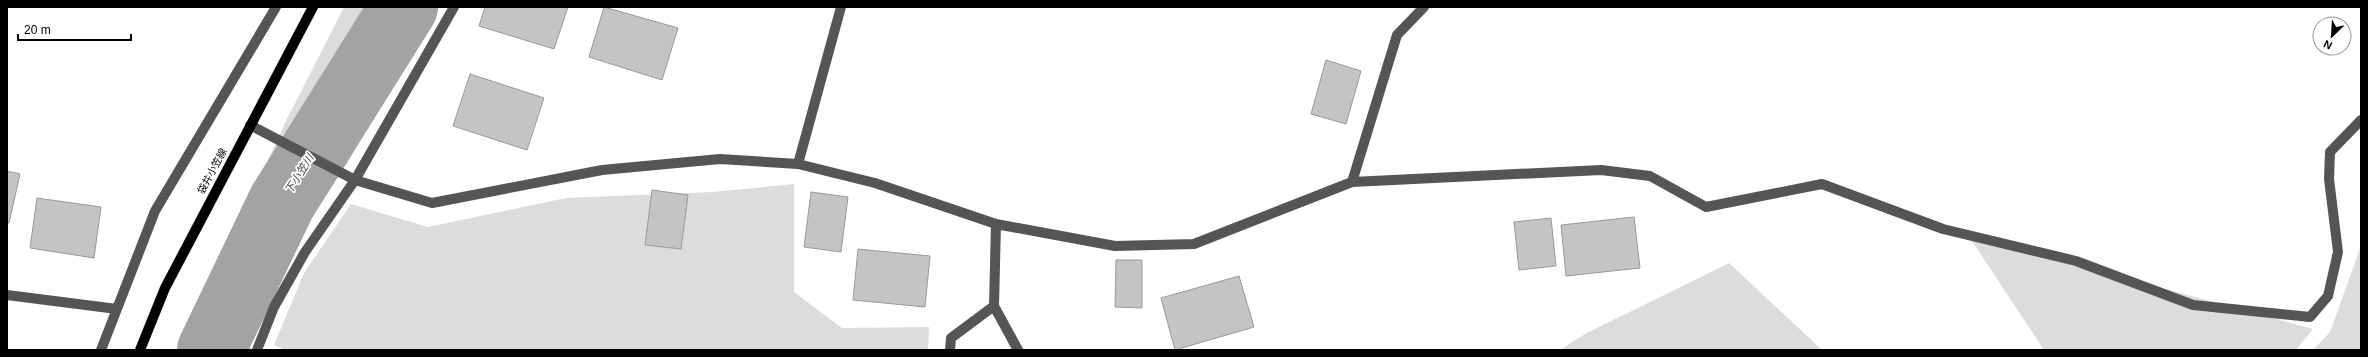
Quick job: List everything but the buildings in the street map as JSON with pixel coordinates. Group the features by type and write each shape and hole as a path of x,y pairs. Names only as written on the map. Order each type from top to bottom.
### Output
{"main road":[{"name":"袋井小笠線","path":"140,350 164,288 313,7"}],"street":[{"path":"101,350 156,211 276,7"},
{"path":"257,350 274,307 301,258 355,180 454,7"},
{"path":"798,164 841,7"},
{"path":"1352,182 1397,35 1424,7"},
{"path":"250,125 355,180 432,203 602,170 720,159 798,164 875,182 996,224 1115,246 1194,244 1352,182 1601,170 1650,176 1706,207 1822,184 1943,229 2076,260 2193,305 2310,317 2328,296 2338,252 2329,179 2330,152 2361,120"},
{"path":"996,224 994,306 1018,350"},
{"path":"7,295 117,310"},
{"path":"950,350 951,338 994,306"}],"shaded area":[{"path":"344,7 429,7 350,159 277,270 249,350 180,350 286,121"},
{"path":"794,184 794,292 842,328 929,327 928,350 286,350 274,345 304,273 351,204 428,227 566,198 712,192"},
{"path":"1968,235 2313,329 2296,350 2044,350"},
{"path":"2361,246 2361,350 2313,350 2330,332"},
{"path":"1729,263 1822,350 1560,350 1585,334"}],"waterway":[{"name":"下小笠川","path":"211,350 282,202 404,7"}]}
